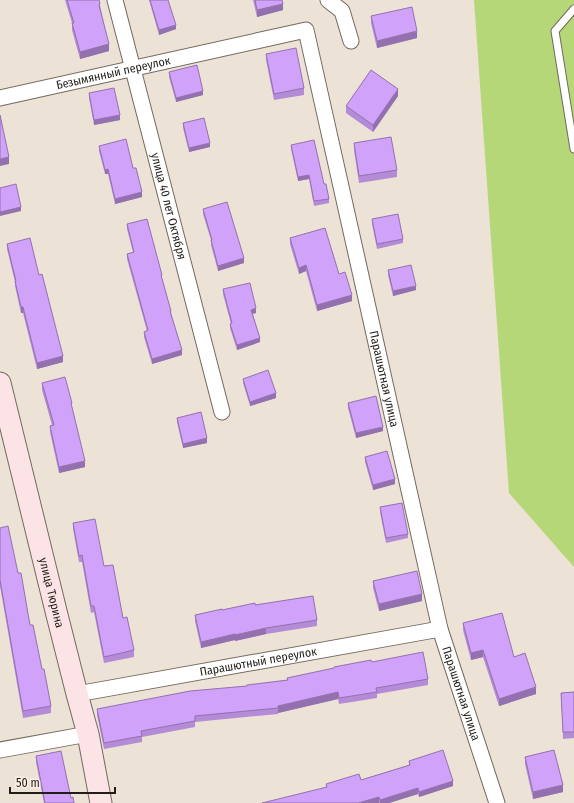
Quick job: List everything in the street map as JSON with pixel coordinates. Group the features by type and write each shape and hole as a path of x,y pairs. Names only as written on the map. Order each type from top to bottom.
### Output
{"street":[{"name":"улица 40 лет Октября","path":"115,0 222,412"},
{"path":"328,0 342,11 351,41"},
{"name":"Парашютная улица","path":"226,48 306,30 440,628 495,803"},
{"name":"Безымянный переулок","path":"0,98 226,48"},
{"name":"улица Тюрина","path":"0,383 76,694 88,734 101,803"},
{"name":"Парашютный переулок","path":"76,694 440,628"},
{"path":"0,750 88,734"}],"lane":[{"path":"574,10 555,32 574,149"}],"green space":[{"path":"474,0 574,0 574,567 509,493"}],"building":[{"path":"67,0 99,0 109,44 80,52 72,23 74,23"},
{"path":"150,0 168,0 176,25 159,30"},
{"path":"255,0 282,0 283,4 257,10"},
{"path":"412,7 417,31 377,41 371,16"},
{"path":"296,48 304,88 274,94 266,54"},
{"path":"197,65 203,91 176,98 169,72"},
{"path":"371,70 398,89 373,125 346,106"},
{"path":"114,88 120,115 94,120 89,93"},
{"path":"0,115 9,157 0,159"},
{"path":"204,118 210,143 189,148 183,123"},
{"path":"391,137 397,170 359,176 354,143"},
{"path":"126,139 133,168 136,168 142,192 115,199 108,169 105,170 99,146"},
{"path":"314,140 329,199 314,201 309,175 298,177 291,145"},
{"path":"16,184 21,207 0,212 0,188"},
{"path":"227,202 244,258 218,266 203,209"},
{"path":"398,214 403,239 377,244 372,219"},
{"path":"147,219 170,311 182,350 152,359 144,332 148,330 127,254 134,252 127,224"},
{"path":"325,228 339,274 345,272 352,295 317,305 306,265 299,268 290,238"},
{"path":"30,238 39,275 42,274 63,356 37,363 23,307 21,307 7,244"},
{"path":"411,265 416,286 393,291 388,270"},
{"path":"250,283 256,308 251,310 260,338 237,345 230,324 232,323 223,289"},
{"path":"268,370 276,393 250,402 243,379"},
{"path":"65,377 85,461 59,467 50,426 54,425 42,383"},
{"path":"376,396 383,427 356,433 348,403"},
{"path":"201,412 207,438 183,444 177,418"},
{"path":"387,451 395,479 373,485 365,457"},
{"path":"402,503 408,534 386,538 380,507"},
{"path":"95,519 104,566 113,565 123,618 127,617 134,650 104,657 94,606 91,606 82,555 79,556 73,523"},
{"path":"8,526 18,573 21,573 30,625 33,625 42,669 44,669 51,706 23,711 0,580 0,528"},
{"path":"417,571 422,594 379,604 373,581"},
{"path":"313,596 317,620 266,628 201,642 195,615 255,603 255,605"},
{"path":"502,613 514,657 525,653 536,687 499,699 483,650 471,653 463,623"},
{"path":"423,652 428,679 376,688 377,692 339,698 338,692 278,706 278,708 195,716 195,721 141,731 142,736 104,743 97,709 190,691 247,686 288,680 287,678 334,667 371,660 372,662"},
{"path":"574,692 574,732 563,732 561,693"},
{"path":"443,750 453,781 419,792 418,788 380,800 379,797 358,803 262,803 327,787 326,784 359,774 361,780 410,765 409,761"},
{"path":"554,750 563,785 533,792 525,757"},
{"path":"61,751 71,798 73,797 74,803 45,803 36,756"}]}
